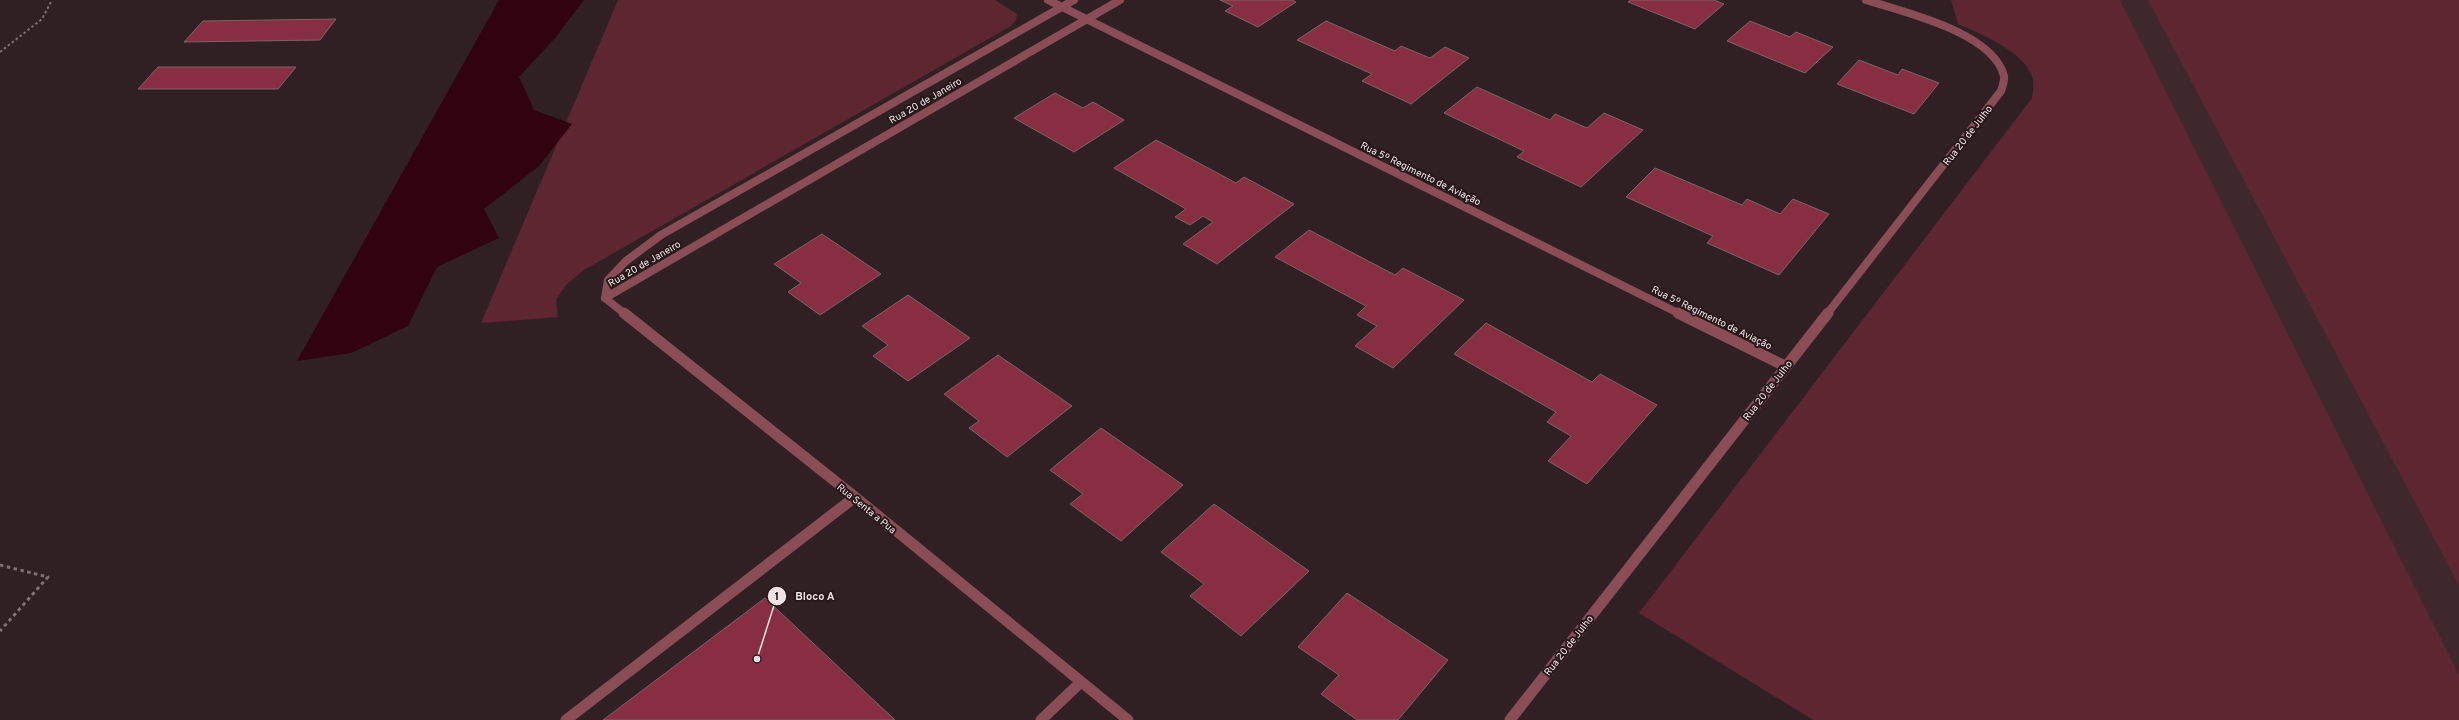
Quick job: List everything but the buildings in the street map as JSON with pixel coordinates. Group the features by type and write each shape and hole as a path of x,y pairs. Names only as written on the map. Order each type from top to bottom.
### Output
{"street":[{"name":"Rua 5º Regimento de Aviação","path":"1048,0 1785,366"},
{"name":"Rua 20 de Janeiro","path":"605,298 608,280 626,261 661,235 1074,0"},
{"name":"Rua 20 de Janeiro","path":"605,298 1120,0"},
{"name":"Rua 20 de Julho","path":"1510,720 2001,91 2004,78 2000,65 1980,45 1959,34 1866,0"},
{"name":"Rua Senta a Pua","path":"605,298 855,497 1128,720"},
{"path":"566,720 855,497"},
{"path":"1041,720 1081,682"}],"path":[{"path":"0,52 42,19 52,0"},
{"path":"0,565 48,577 0,631"}],"shaded area":[{"path":"499,0 584,0 555,38 519,77 534,110 572,124 539,166 484,209 499,238 437,267 408,326 351,353 297,361"},
{"path":"618,0 995,0 1017,14 1016,20 1011,26 584,270 566,285 556,299 558,317 481,323"},
{"path":"1951,0 2120,0 2459,675 2459,720 1813,720 1639,613 2032,98 2033,78 2027,67 2011,51 2000,44 1958,24"},
{"path":"2120,0 2459,0 2459,678"},
{"path":"2148,0 2459,0 2459,585"}],"place":[{"name":"Bloco A","path":"757,659"}]}
